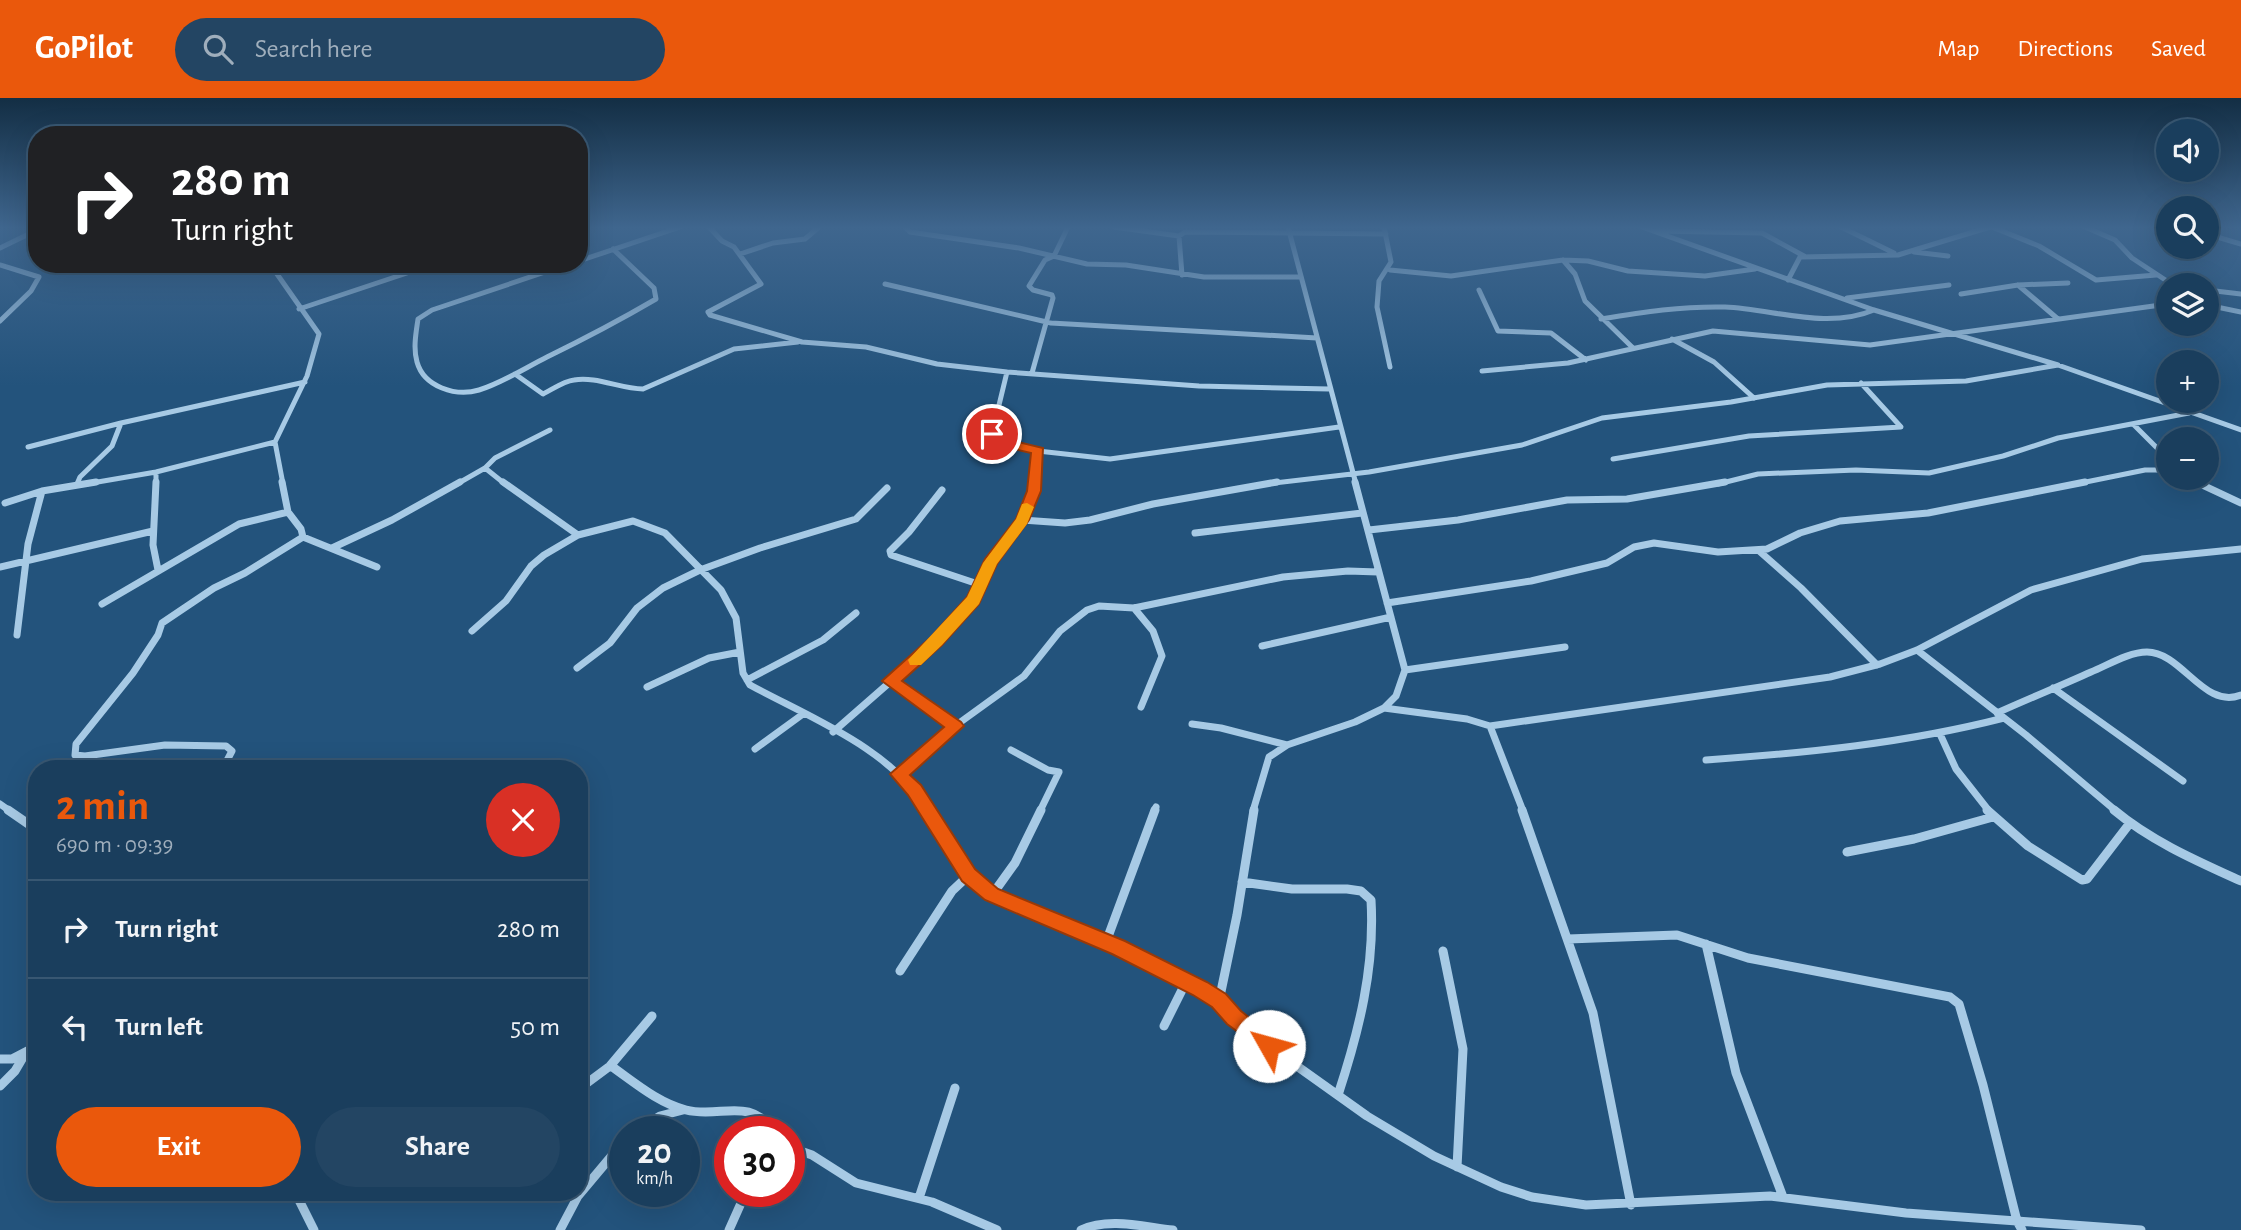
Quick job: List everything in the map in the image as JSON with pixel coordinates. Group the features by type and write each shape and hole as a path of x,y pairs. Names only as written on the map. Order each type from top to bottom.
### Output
{"street":[{"path":"0,321 31,291 37,280"},
{"path":"280,280 319,334 316,353 305,382 275,442 288,512 301,529 303,537"},
{"path":"299,309 387,280"},
{"path":"522,280 432,310 418,319 414,346 420,370 428,382 467,395 515,374 656,299 653,288 645,280"},
{"path":"758,280 761,284 715,306 708,314 802,342"},
{"path":"1032,373 1048,323 1052,295 1033,290 1029,286 1033,280"},
{"path":"1219,1000 1242,882 1252,813 1269,757 1287,745 1355,722 1384,708 1396,696 1405,670 1301,280"},
{"path":"1380,280 1377,307 1390,367"},
{"path":"1577,280 1585,301 1633,348"},
{"path":"1785,280 1874,310 2058,365 2156,401"},
{"path":"1961,294 2018,285 2068,282"},
{"path":"885,284 1048,323 1317,338"},
{"path":"1843,299 1949,285"},
{"path":"2018,285 2058,319"},
{"path":"1479,290 1498,331 1551,333 1586,360"},
{"path":"2219,291 2241,294"},
{"path":"1482,371 1553,366 1691,334 1736,331 1870,345 2156,306"},
{"path":"1601,319 1689,307 1733,308 1825,318 1864,316 1874,310"},
{"path":"2219,308 2241,312"},
{"path":"1672,339 1714,362 1754,398"},
{"path":"515,374 543,394 572,380 582,379 637,390 734,349 802,342 866,347 937,364 1007,372 1199,386 1329,389"},
{"path":"1022,520 1065,523 1090,520 1153,504 1214,495 1268,483 1354,474 1522,445 1602,418 1826,386 1966,381 2058,365"},
{"path":"1007,372 992,434 1001,442 1038,451 1082,458 1112,459 1269,434 1339,426"},
{"path":"28,447 121,422 305,382"},
{"path":"1613,459 1749,436 1901,427 1861,383"},
{"path":"1369,530 1458,520 1567,500 1627,499 1662,491 1704,487 1758,474 1856,470 1913,474 1939,471 2003,456 2058,438 2189,413 2241,430"},
{"path":"77,484 80,477 121,433 121,422"},
{"path":"2134,425 2156,446"},
{"path":"332,548 392,520 485,468 495,458 550,430"},
{"path":"5,503 42,491 156,472 275,442"},
{"path":"833,732 944,634 974,600 990,563 1022,520 1034,491 1038,451"},
{"path":"485,468 538,509 578,535"},
{"path":"1387,603 1531,581 1608,563 1634,547 1654,543 1718,552 1767,549 1800,533 1840,521 1927,513 2144,470 2156,470"},
{"path":"156,472 153,531 158,570"},
{"path":"578,668 610,643 648,597 700,570 760,548 856,519 887,488"},
{"path":"943,490 890,551 891,555 981,585"},
{"path":"2213,490 2241,503"},
{"path":"17,635 24,561 35,507 42,491"},
{"path":"102,604 239,524 288,512"},
{"path":"1195,533 1362,513"},
{"path":"472,631 506,601 533,564 578,535 633,521 665,533 690,555 700,570 721,590 736,618 743,674 750,685 803,714 899,774 915,790 969,875 992,895 1106,943 1219,1000 1234,1018 1338,1095 1477,1178 1531,1197 1589,1207 1748,1196 1783,1197 2019,1225 2141,1230"},
{"path":"0,567 153,531"},
{"path":"303,537 377,567"},
{"path":"227,760 232,751 226,746 183,743 142,747 94,758 75,755 76,744 133,673 158,635 162,623 214,588 245,573 303,537"},
{"path":"1384,708 1467,719 1490,726 1830,677 1877,665 1917,650 2031,590 2142,559 2241,549"},
{"path":"1758,550 1801,588 1877,665"},
{"path":"899,774 956,726 1024,676 1060,631 1087,610 1099,606 1134,608 1283,577 1348,570 1378,572"},
{"path":"1134,608 1153,631 1162,656 1141,707"},
{"path":"747,680 823,640 856,613"},
{"path":"1262,646 1391,617"},
{"path":"1405,670 1565,647"},
{"path":"1917,650 2130,823 2188,857 2241,881"},
{"path":"646,687 709,658 740,652"},
{"path":"1706,760 1811,753 1940,734 2000,715 2118,660 2148,652 2168,659 2193,680 2220,696 2231,699 2241,695"},
{"path":"890,681 956,726"},
{"path":"2053,688 2183,781"},
{"path":"755,750 803,714"},
{"path":"1192,724 1222,728 1287,745"},
{"path":"1490,726 1542,861 1593,1013 1630,1205"},
{"path":"1940,734 1956,769 1993,817 2038,852 2082,880 2087,879 2130,823"},
{"path":"992,895 1015,863 1059,772 1048,770 1012,750"},
{"path":"0,804 28,824"},
{"path":"1106,943 1156,807"},
{"path":"1847,852 1914,839 1993,817"},
{"path":"900,971 952,891 969,875"},
{"path":"1242,882 1292,889 1347,889 1361,891 1371,900 1372,926 1365,992 1357,1036 1338,1095"},
{"path":"1568,940 1677,935 1759,961 1950,997 1959,1004 2019,1225"},
{"path":"1706,944 1719,1010 1736,1073 1783,1197"},
{"path":"1443,951 1463,1049 1457,1167"},
{"path":"1164,1026 1186,982"},
{"path":"588,1084 611,1066 652,1016"},
{"path":"0,1059 12,1059 28,1052"},
{"path":"0,1086 15,1071 25,1054"},
{"path":"12,1059 15,1071"},
{"path":"611,1066 683,1110"},
{"path":"919,1199 955,1088"},
{"path":"660,1116 683,1110 708,1112 738,1109 755,1116"},
{"path":"805,1151 814,1154 842,1176 867,1189 919,1199 959,1212 997,1230"},
{"path":"588,1184 609,1159"},
{"path":"300,1201 314,1230"},
{"path":"560,1230 575,1201"},
{"path":"729,1230 739,1207"},
{"path":"1081,1230 1100,1223 1172,1230"}],"slow traffic":[{"path":"916,660 974,600 990,563 1022,520 1027,507"}],"route":[{"path":"992,434 1001,442 1038,451 1034,491 1022,520 990,563 974,600 937,641 890,681 956,726 899,774 915,790 953,854 969,875 992,895 1118,948 1200,989 1219,1000 1234,1018 1269,1046"}]}
